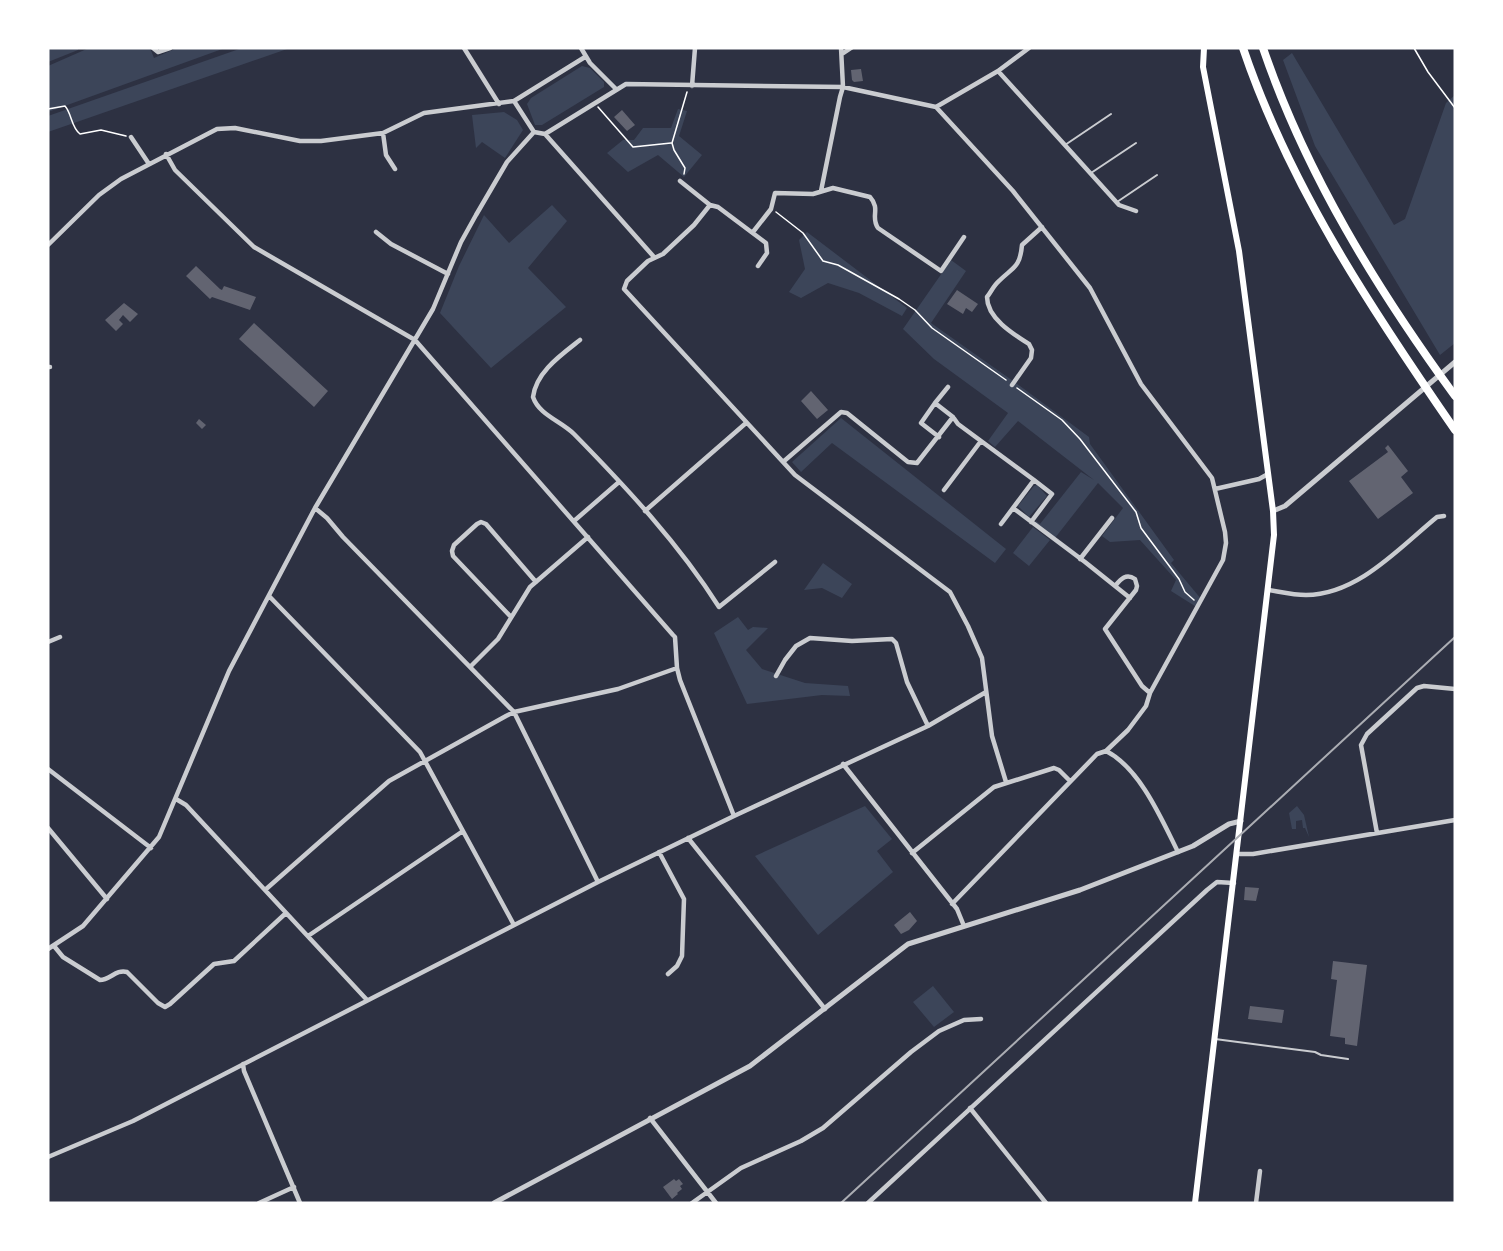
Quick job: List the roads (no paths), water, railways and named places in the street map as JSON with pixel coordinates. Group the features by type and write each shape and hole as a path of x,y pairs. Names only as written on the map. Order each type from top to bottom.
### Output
{"highway":[{"path":"1243,48 1285,153 1329,236 1396,345 1455,430"},
{"path":"1263,48 1302,146 1346,229 1414,340 1455,396"}],"main road":[{"path":"1195,1203 1274,535 1273,511 1239,251 1205,79 1204,48"}],"street":[{"path":"153,48 158,52 170,48"},
{"path":"464,48 499,104"},
{"path":"581,48 585,57 616,89"},
{"path":"691,86 695,48"},
{"path":"821,191 843,87 841,48"},
{"path":"842,54 851,48"},
{"path":"936,107 998,71 1029,48"},
{"path":"48,244 121,179 210,131 227,127 300,141 321,141 383,133 424,113 514,101 585,57"},
{"path":"998,71 1117,202 1136,211"},
{"path":"545,134 596,104 616,89 631,84 843,87 936,107 1013,191 1093,292 1141,384 1210,476 1224,527 1226,543 1223,560 1150,693 1143,711 1128,730 1106,751 1099,752 952,904"},
{"path":"514,101 534,132 545,134 654,257"},
{"path":"48,949 78,930 151,848 162,831 229,671 315,508 434,309 464,236 507,162 534,132"},
{"path":"383,133 386,155 395,169"},
{"path":"131,137 149,164"},
{"path":"166,154 176,170 254,247 416,340 675,636 676,668 734,816"},
{"path":"680,181 710,205 718,207 753,232 768,246 766,255 758,266"},
{"path":"753,232 771,209 776,193 813,194 833,188 870,197 877,209 875,219 878,228 941,271 964,237"},
{"path":"710,205 694,225 663,254 654,257 627,281 624,287 800,480 948,590 979,651 984,666 992,736 1006,782"},
{"path":"1012,385 1031,358 1032,350 1029,344 994,316 988,307 987,297 998,282 1012,272 1021,258 1023,245 1042,227"},
{"path":"376,232 391,244 448,274"},
{"path":"580,340 551,363 536,385 533,394 534,401 546,413 570,430 619,482 696,573 719,607 775,562"},
{"path":"1273,511 1285,506 1455,362"},
{"path":"939,436 921,423 948,387"},
{"path":"935,404 953,417 958,424 1052,494 1031,522"},
{"path":"783,462 841,412 847,413 911,464 919,461 953,417"},
{"path":"645,511 746,423"},
{"path":"944,490 981,441"},
{"path":"1215,489 1259,479 1268,474"},
{"path":"1001,524 1034,480"},
{"path":"574,521 619,482"},
{"path":"315,508 514,712 598,882"},
{"path":"1013,508 1130,598"},
{"path":"1269,591 1306,595 1338,589 1375,568 1437,517 1444,516"},
{"path":"1080,559 1112,518"},
{"path":"511,617 453,556 454,545 482,522 536,582"},
{"path":"471,666 496,642 526,592 588,537"},
{"path":"1114,586 1125,576 1135,579 1137,588 1105,629 1142,686 1150,693"},
{"path":"269,596 420,752 514,925"},
{"path":"48,642 60,637"},
{"path":"776,676 784,660 796,646 810,638 852,641 892,639 896,643 907,682 928,726"},
{"path":"265,890 389,781 514,712 618,688 676,668"},
{"path":"1377,832 1361,745 1367,734 1417,688 1425,686 1455,689"},
{"path":"48,1157 134,1121 598,882 843,764 928,726 986,692"},
{"path":"1106,751 1125,766 1148,795 1164,821 1178,852"},
{"path":"843,764 952,904 964,926"},
{"path":"912,853 991,790 1006,782 1054,768 1071,781"},
{"path":"48,769 151,848"},
{"path":"176,799 186,805 368,1000"},
{"path":"1237,854 1252,854 1455,820"},
{"path":"494,1203 759,1060 904,946 1080,890 1206,840 1229,824 1241,821"},
{"path":"48,828 107,899"},
{"path":"308,936 463,831"},
{"path":"688,838 825,1009"},
{"path":"659,852 684,899 682,956 677,966 668,974"},
{"path":"868,1203 1212,886 1217,882 1234,883"},
{"path":"54,946 63,957 100,980 118,971 128,972 158,1003 165,1007 214,964 234,961 286,913"},
{"path":"692,1203 752,1163 801,1141 823,1128 923,1042 939,1031 964,1020 981,1019"},
{"path":"243,1064 300,1203"},
{"path":"970,1108 1046,1203"},
{"path":"650,1118 716,1203"},
{"path":"1256,1203 1260,1171"},
{"path":"259,1203 294,1187"}],"lane":[{"path":"1065,145 1111,114"},
{"path":"1091,173 1136,143"},
{"path":"1117,202 1157,175"},
{"path":"1215,1039 1315,1052 1348,1059"}],"railway":[{"path":"841,1203 1455,637"}]}
